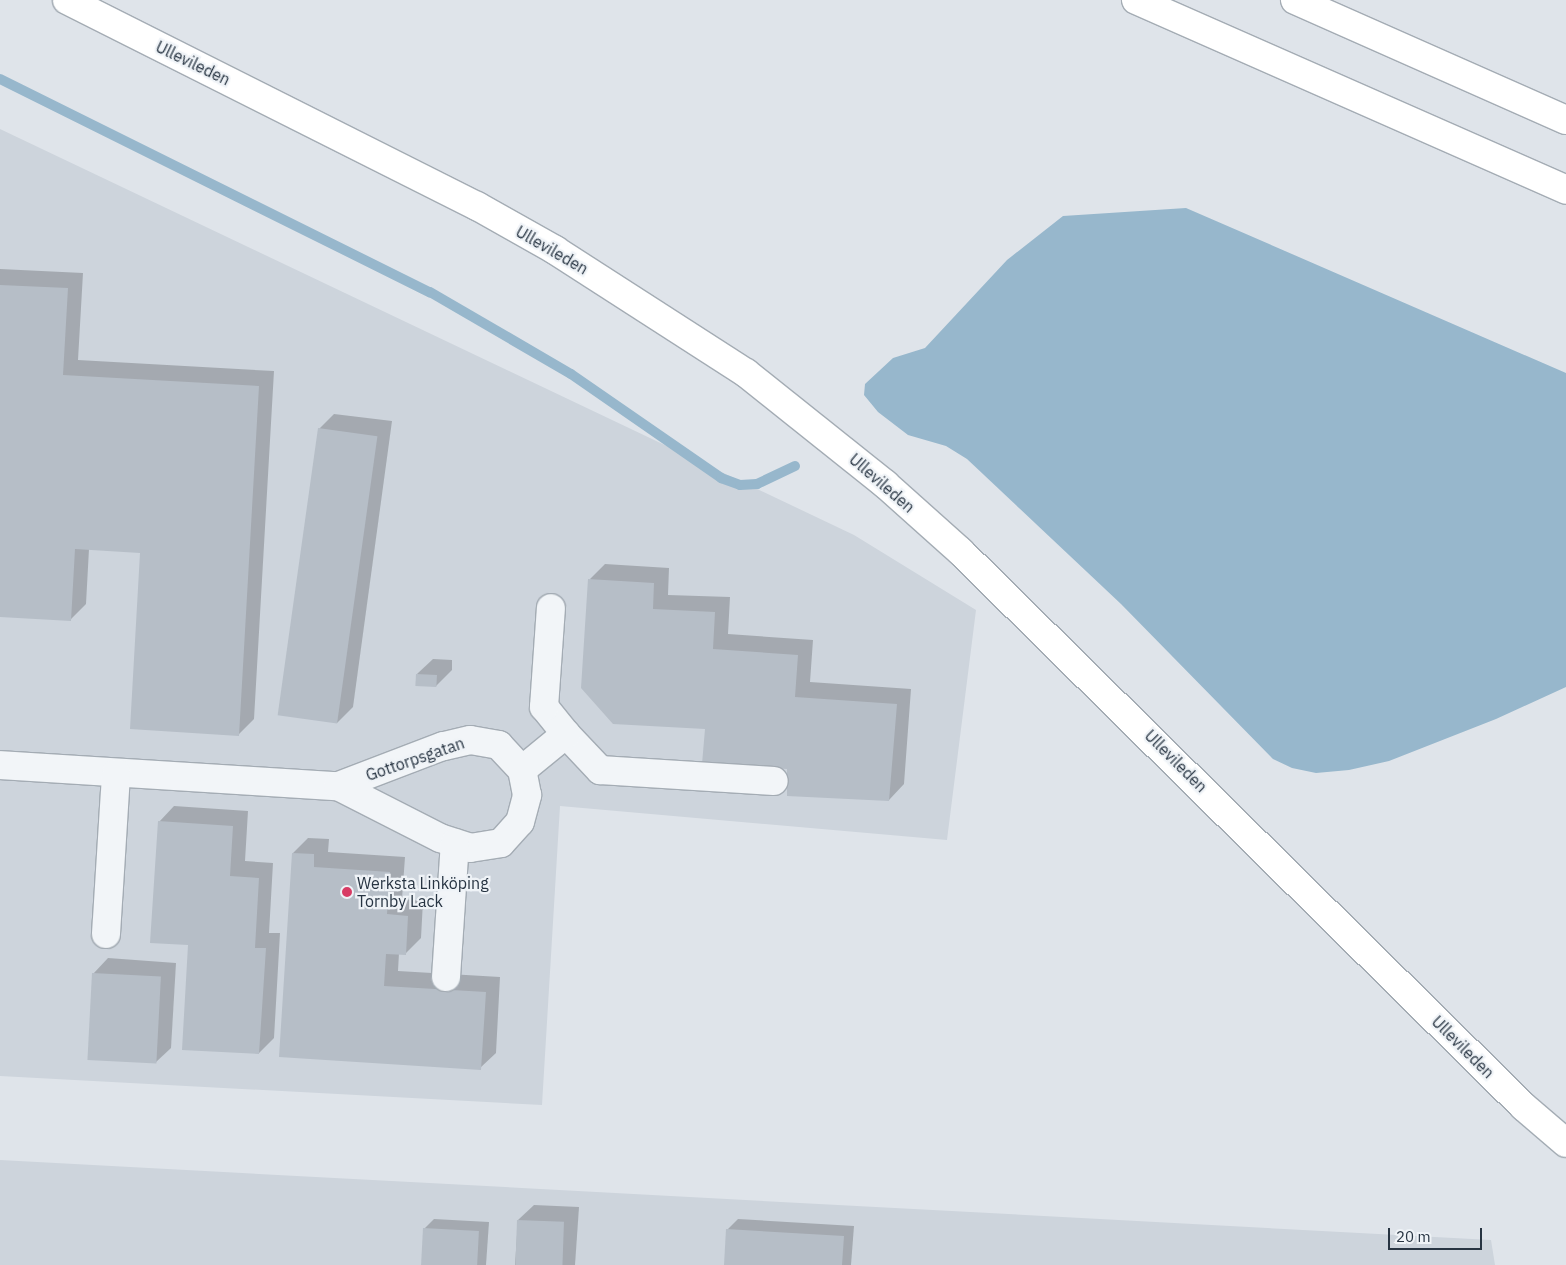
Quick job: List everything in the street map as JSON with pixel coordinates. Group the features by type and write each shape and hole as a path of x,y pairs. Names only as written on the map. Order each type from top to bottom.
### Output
{"main road":[{"name":"Ullevileden","path":"66,0 477,206 555,250 746,373 878,479 960,551 1524,1107 1566,1143"},
{"path":"1136,0 1566,190"},
{"path":"1295,0 1566,120"}],"street":[{"path":"551,608 544,707 600,770 774,781"},
{"path":"522,770 566,734"},
{"name":"Gottorpsgatan","path":"0,766 338,786 455,843 470,848 501,842 520,822 527,795 522,770 499,745 470,740 443,746 338,786"},
{"path":"106,934 116,773"},
{"path":"446,977 455,843"}],"shaded area":[{"path":"0,129 854,535 976,610 947,840 560,806 542,1105 0,1076"},
{"path":"0,1160 1491,1240 1495,1265 0,1265"}],"water":[{"path":"1186,208 1566,373 1566,687 1496,719 1389,761 1349,770 1316,773 1292,768 1273,759 1121,604 967,459 946,446 908,435 878,412 864,395 865,384 893,358 925,348 1007,260 1063,216"}],"building":[{"path":"0,285 68,288 63,375 259,386 239,736 130,729 140,553 75,549 71,621 0,617"},
{"path":"318,428 377,436 337,724 278,715"},
{"path":"588,579 654,583 653,609 715,612 713,649 798,655 795,697 897,704 889,801 787,796 787,769 702,764 705,729 613,724 581,688"},
{"path":"416,674 437,675 436,687 415,686"},
{"path":"158,821 233,826 230,876 259,878 255,948 266,948 259,1054 182,1050 188,945 150,943"},
{"path":"292,853 314,854 314,867 390,872 387,914 408,916 406,955 386,954 384,986 486,992 481,1070 279,1057"},
{"path":"92,973 161,977 156,1063 87,1060"},
{"path":"517,1220 564,1222 562,1265 515,1265"},
{"path":"423,1228 479,1231 477,1265 421,1265"},
{"path":"726,1229 844,1236 842,1265 724,1265"}],"waterway":[{"path":"0,79 430,292 571,374 721,478 740,485 757,484 795,466"}],"place":[{"name":"Werksta Linköping Tornby Lack","path":"347,892"}]}
